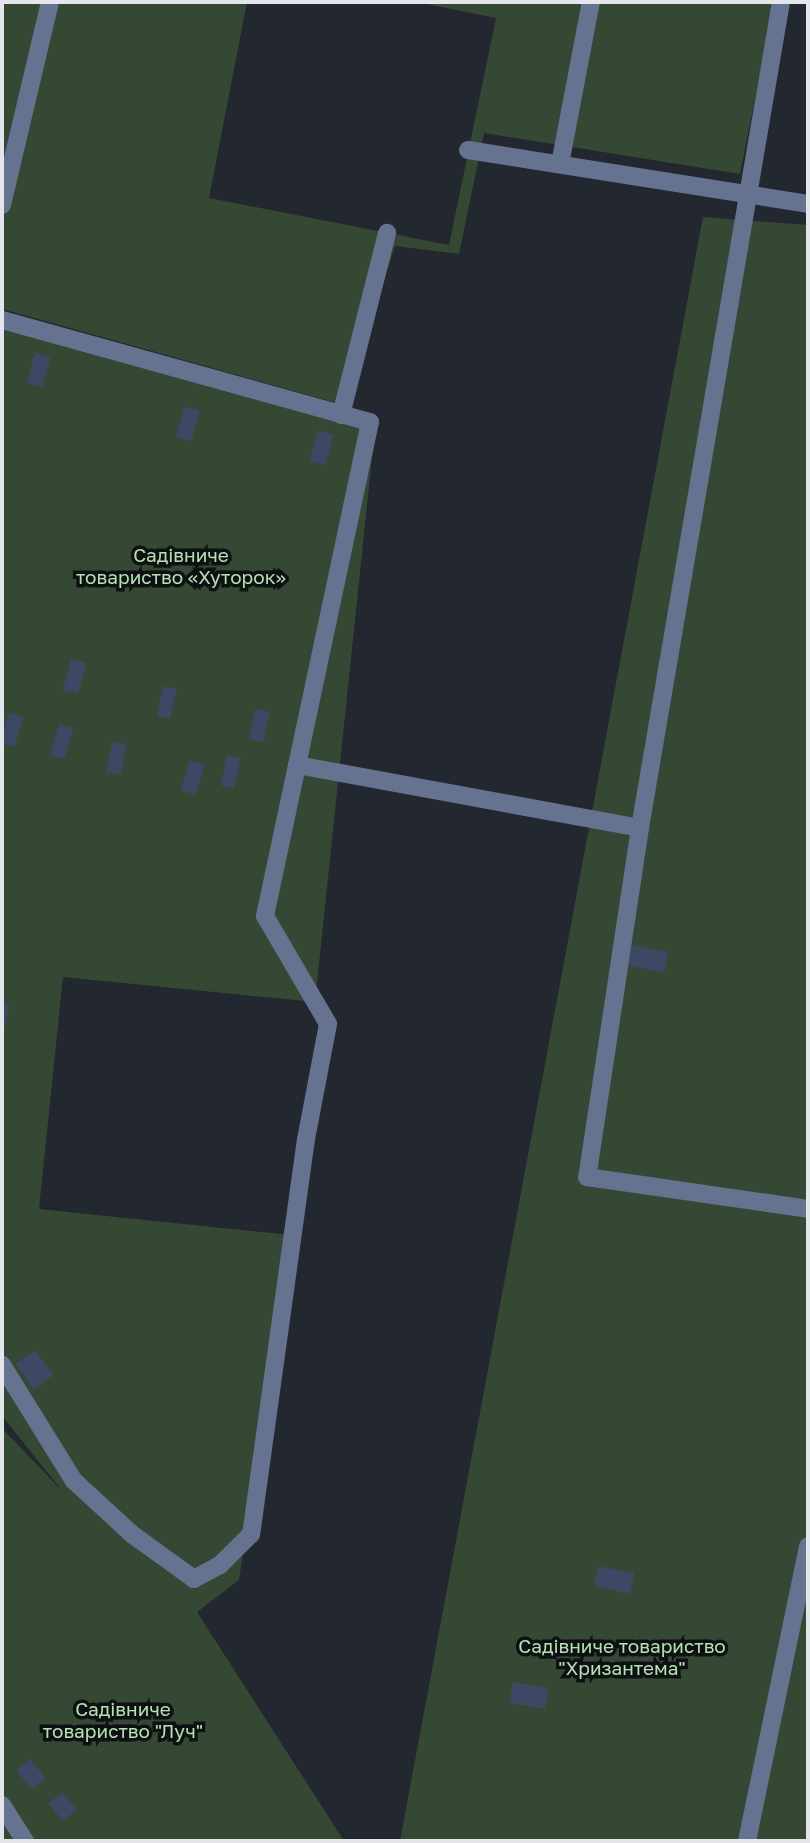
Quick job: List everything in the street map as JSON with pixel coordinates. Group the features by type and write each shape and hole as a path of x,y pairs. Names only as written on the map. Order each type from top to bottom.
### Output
{"street":[{"path":"2,205 50,2"},
{"path":"560,164 591,2"},
{"path":"781,2 640,828 587,1177 808,1209"},
{"path":"468,150 808,204"},
{"path":"341,415 387,233"},
{"path":"2,320 370,422 265,916 328,1024 306,1139 251,1534 220,1565 194,1579 133,1535 74,1481 2,1365"},
{"path":"297,765 640,828"},
{"path":"747,1841 808,1546"},
{"path":"2,1805 26,1841"}],"green space":[{"path":"2,2 247,2 209,198 449,245 496,18 417,2 774,2 740,174 484,133 459,254 395,246 344,405 2,309"},
{"name":"Садівниче товариство \"Хризантема\"","path":"703,217 808,225 808,1841 400,1841"},
{"name":"Садівниче товариство «Хуторок»","path":"2,328 375,429 315,1002 63,977 39,1209 291,1235 239,1580 197,1612 344,1841 2,1841 2,1428 63,1492 2,1416"}],"building":[{"path":"35,353 50,357 42,387 27,383"},
{"path":"184,407 199,411 191,441 176,437"},
{"path":"318,430 333,434 325,465 310,461"},
{"path":"71,659 86,663 78,694 63,690"},
{"path":"163,686 177,689 170,719 157,716"},
{"path":"255,709 270,712 264,742 249,739"},
{"path":"9,712 23,716 15,747 2,743"},
{"path":"59,724 73,728 65,759 50,755"},
{"path":"112,742 127,745 121,775 106,772"},
{"path":"227,755 241,758 234,788 221,785"},
{"path":"189,760 204,764 196,795 181,791"},
{"path":"632,945 668,952 664,973 628,966"},
{"path":"2,1004 9,1005 3,1038 2,1037"},
{"path":"35,1350 53,1375 34,1389 16,1364"},
{"path":"598,1566 634,1573 630,1594 594,1587"},
{"path":"513,1682 548,1688 545,1709 509,1703"},
{"path":"30,1759 46,1778 32,1790 16,1771"},
{"path":"62,1792 77,1810 63,1821 48,1804"}],"park label":[{"name":"Садівниче товариство \"Луч\"","path":"123,1720"}]}
